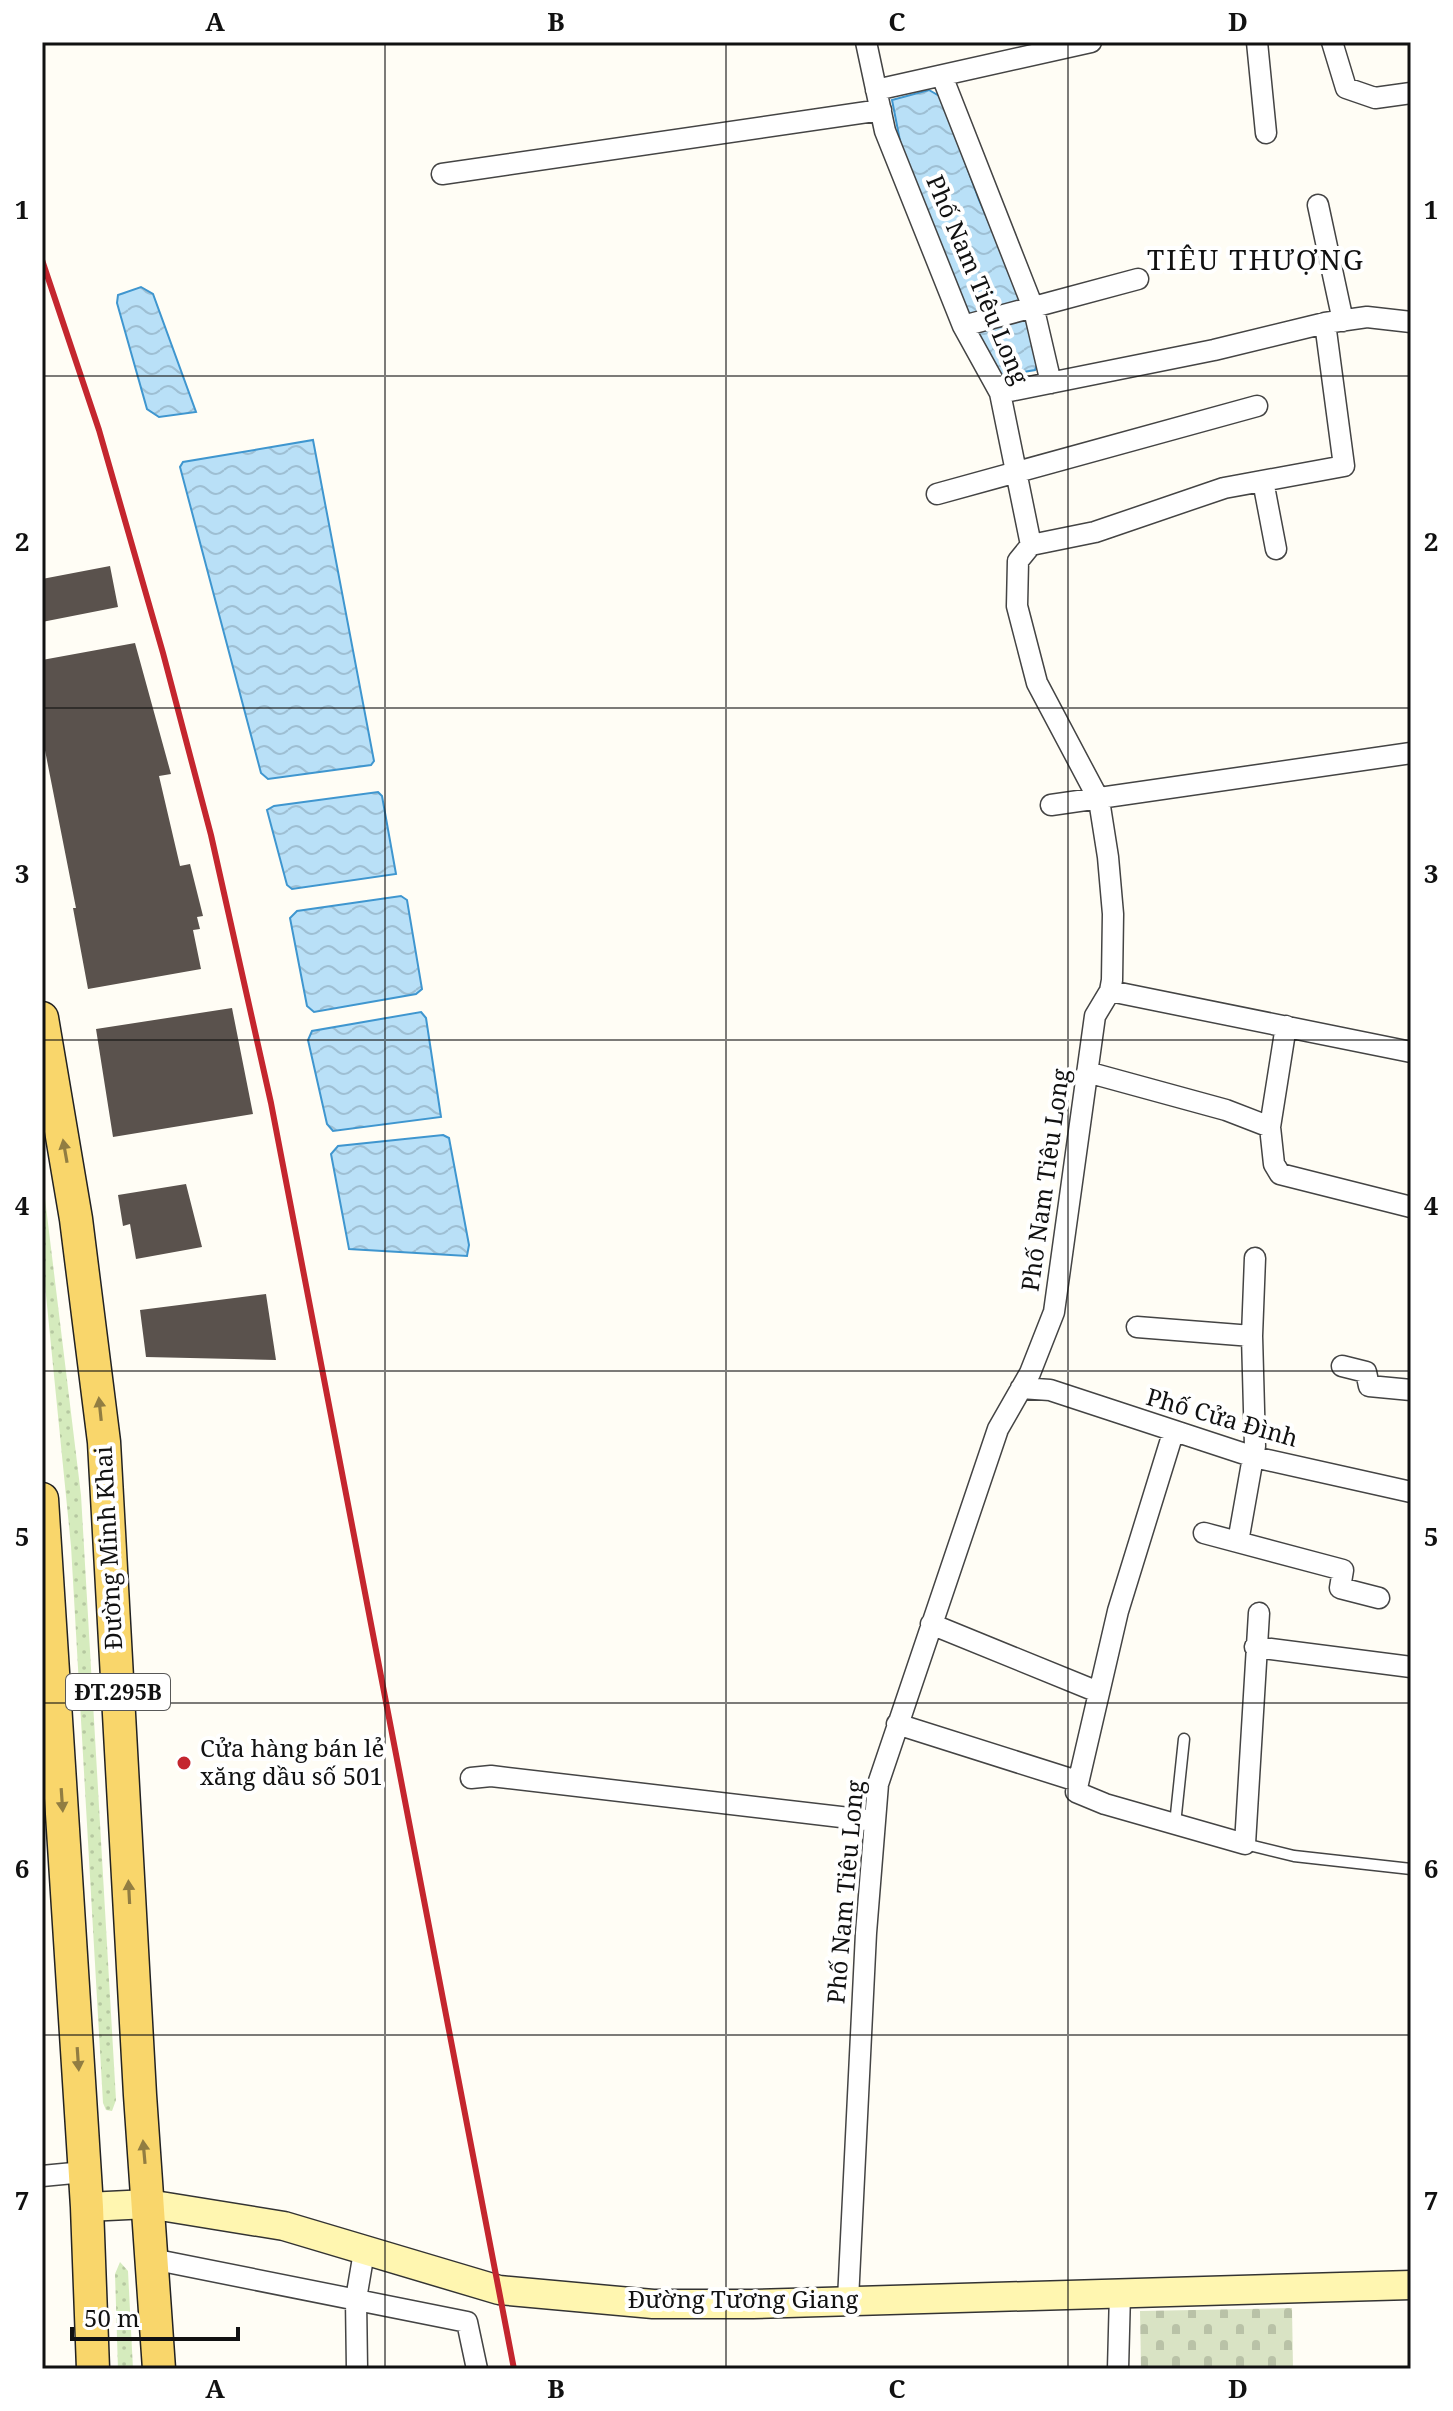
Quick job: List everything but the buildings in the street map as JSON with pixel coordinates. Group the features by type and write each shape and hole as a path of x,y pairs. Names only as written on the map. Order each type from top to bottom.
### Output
{"main road":[{"name":"Đường Minh Khai","path":"42,1018 76,1219 104,1442 159,2369"},
{"name":"ĐT.295B","path":"42,1499 50,1738 87,2207 93,2369"},
{"name":"Đường Tương Giang","path":"87,2207 148,2204 284,2226 499,2290 667,2304 1411,2285"}],"street":[{"name":"Phố Nam Tiêu Long","path":"848,2300 878,1784 998,1429 1021,1388 1054,1312 1095,1016 1110,991 1112,899 1099,800 1037,683 1017,606 1018,561 1031,545 1000,393 885,131 866,42"},
{"path":"442,174 878,100 942,76 1091,42"},
{"path":"1257,42 1266,133"},
{"path":"1332,42 1346,88 1375,98 1411,93"},
{"path":"942,76 1034,310 1051,383"},
{"path":"1031,545 1095,532 1224,488 1344,466 1334,322 1318,205"},
{"path":"968,326 1138,279"},
{"path":"1000,393 1214,350 1334,322 1367,317 1411,322"},
{"path":"937,494 1257,406"},
{"path":"1263,481 1276,549"},
{"path":"1051,805 1411,753"},
{"path":"1110,991 1411,1052"},
{"path":"1286,1026 1270,1127 1274,1164 1280,1174 1411,1207"},
{"path":"1087,1072 1226,1110 1270,1127"},
{"path":"1238,1542 1254,1457 1252,1336 1255,1258"},
{"path":"1137,1327 1252,1336"},
{"path":"1342,1366 1366,1372 1369,1386 1411,1390"},
{"name":"Phố Cửa Đình","path":"1021,1388 1050,1390 1173,1433 1254,1457 1411,1492"},
{"path":"1173,1433 1118,1611 1076,1792 1105,1804 1245,1844 1259,1613"},
{"path":"1204,1533 1343,1570 1340,1588 1379,1598"},
{"path":"931,1624 1098,1692"},
{"path":"1255,1647 1411,1667"},
{"path":"897,1724 1077,1781"},
{"path":"471,1778 491,1776 875,1821"},
{"path":"42,2176 84,2172"},
{"path":"357,2369 356,2299 364,2252"},
{"path":"152,2259 467,2322 477,2369"},
{"path":"1118,2369 1120,2293"}],"lane":[{"path":"1175,1824 1184,1739"},
{"path":"1245,1844 1294,1856 1411,1869"}],"green space":[{"path":"42,1174 81,1495 116,2100 112,2111 106,2110 103,2103 71,1546 42,1255"},
{"path":"120,2262 128,2271 133,2369 118,2369 115,2274"},
{"path":"1292,2308 1293,2369 1141,2369 1140,2311"}],"water":[{"path":"929,90 941,97 979,200 1025,305 1040,358 1035,370 1000,376 993,372 902,151 892,100"},
{"path":"141,287 153,294 196,412 159,417 147,409 117,303 118,295"},
{"path":"313,440 374,761 371,765 268,779 261,773 180,467 183,462"},
{"path":"378,792 382,796 396,874 292,889 287,885 267,810 274,806"},
{"path":"401,896 407,900 422,989 416,994 314,1012 307,1006 290,918 297,911"},
{"path":"421,1012 426,1018 441,1117 333,1131 327,1124 308,1040 312,1031"},
{"path":"443,1135 449,1138 469,1245 467,1256 349,1249 331,1154 338,1146"}],"railway":[{"path":"42,260 99,430 163,653 211,835 271,1103 514,2369"}],"place":[{"name":"Cửa hàng bán lẻ xăng dầu số 501","path":"184,1763"}],"district":[{"name":"TIÊU THƯỢNG","path":"1256,260"}]}
